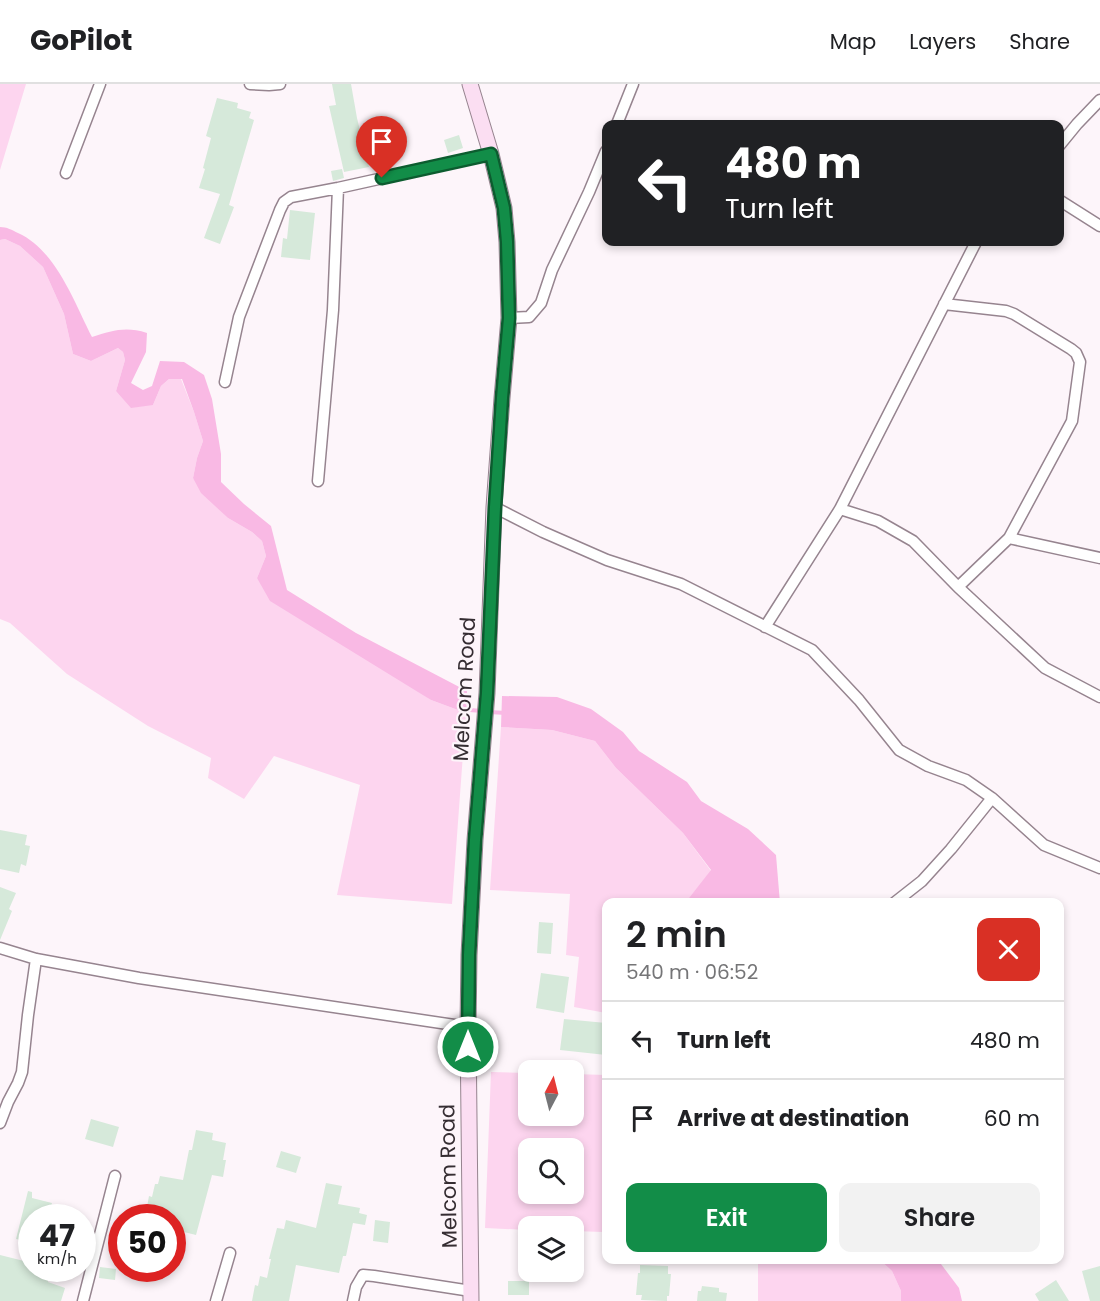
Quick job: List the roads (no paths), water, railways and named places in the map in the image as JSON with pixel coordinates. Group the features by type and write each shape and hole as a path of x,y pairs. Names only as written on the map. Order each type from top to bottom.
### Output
{"main road":[{"name":"Melcom Road","path":"470,84 504,208 509,318 495,507 487,693 475,840 469,955 471,1296"}],"street":[{"path":"66,173 100,84"},
{"path":"250,84 280,84"},
{"path":"619,120 633,84"},
{"path":"1064,140 1100,100"},
{"path":"225,382 239,317 284,202 291,196 338,188 491,154"},
{"path":"509,318 528,317 541,303 552,270 602,161"},
{"path":"318,481 333,310 338,188"},
{"path":"1064,203 1100,226"},
{"path":"765,627 840,509 974,246"},
{"path":"944,304 997,309 1014,314 1071,349 1080,362 1072,421 1009,538 958,587"},
{"path":"495,507 543,532 607,560 681,584 812,650 859,700 899,750 927,766 966,780 992,798 1044,845 1100,868"},
{"path":"840,509 878,521 913,541 958,587 1045,668 1100,697"},
{"path":"1009,538 1100,558"},
{"path":"900,898 921,881 951,849 992,798"},
{"path":"0,948 36,959 139,978 468,1027"},
{"path":"0,1123 22,1071 36,959"},
{"path":"83,1301 115,1176"},
{"path":"216,1301 230,1253"},
{"path":"353,1301 356,1287 363,1275 471,1296"}],"waterway":[{"path":"463,706 470,710 482,711"},
{"path":"489,712 506,713"}]}
